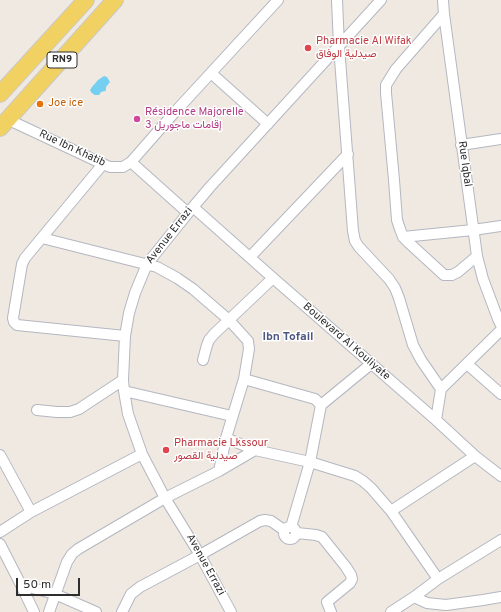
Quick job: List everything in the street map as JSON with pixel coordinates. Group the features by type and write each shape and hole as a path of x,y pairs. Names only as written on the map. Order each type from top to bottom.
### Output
{"main road":[{"name":"RN9","path":"0,94 86,0"},
{"name":"RN9","path":"4,124 115,0"}],"street":[{"path":"190,210 131,162 278,0"},
{"path":"337,0 339,46 355,241 389,278 395,288 413,345 441,389"},
{"name":"Avenue Errazi","path":"231,612 200,555 164,498 142,454 128,414 124,391 124,380 125,336 129,313 135,293 147,264 190,210 381,0"},
{"name":"Rue Iqbal","path":"443,0 461,145 477,256 483,279 501,325"},
{"path":"444,14 396,69 386,85 397,220 403,237 444,275 452,275 458,272 477,256"},
{"path":"211,73 268,124"},
{"name":"Rue Ibn Khatib","path":"4,124 110,167 123,167 131,162"},
{"path":"461,145 501,139"},
{"path":"250,257 348,154"},
{"path":"103,164 25,258 22,264 13,318 17,325 125,336"},
{"name":"Boulevard Al Kouliyate","path":"190,210 250,257 475,456 501,476"},
{"path":"403,237 501,226"},
{"path":"42,238 157,267 193,289 229,320 248,341 249,349 244,379 232,416 219,470"},
{"path":"203,360 209,340 214,334 273,278"},
{"path":"436,420 441,389 501,330"},
{"path":"291,530 310,462 321,405 371,364"},
{"path":"466,364 501,394"},
{"path":"244,379 315,399 321,405"},
{"path":"37,410 70,412 79,409 124,380"},
{"path":"124,391 232,416"},
{"path":"226,438 255,450 310,462 355,476 371,488 391,511 438,579"},
{"path":"49,612 67,562 72,554 78,549 164,498 255,450"},
{"path":"0,532 31,512 142,454"},
{"path":"0,455 31,512"},
{"path":"391,511 475,456"},
{"path":"122,612 131,594 140,587 260,521 265,520 271,521 291,530 322,537 346,567 352,579 350,583 327,602 331,612"},
{"path":"391,612 438,579 501,540"},
{"path":"0,544 34,612"},
{"path":"21,585 55,594 96,612"},
{"path":"414,597 427,603 446,605 501,597"}],"water":[{"path":"104,76 107,77 110,82 106,87 106,90 101,92 99,95 93,94 90,90 98,80"}],"place":[{"name":"Pharmacie Al Wifak صيدلية الوفاق","path":"308,48"},
{"name":"Joe ice","path":"40,104"},
{"name":"Résidence Majorelle إقامات ماجوريل 3","path":"137,119"},
{"name":"Pharmacie Lkssour صيدلية القصور","path":"166,450"}],"district":[{"name":"Ibn Tofail","path":"288,338"}]}
